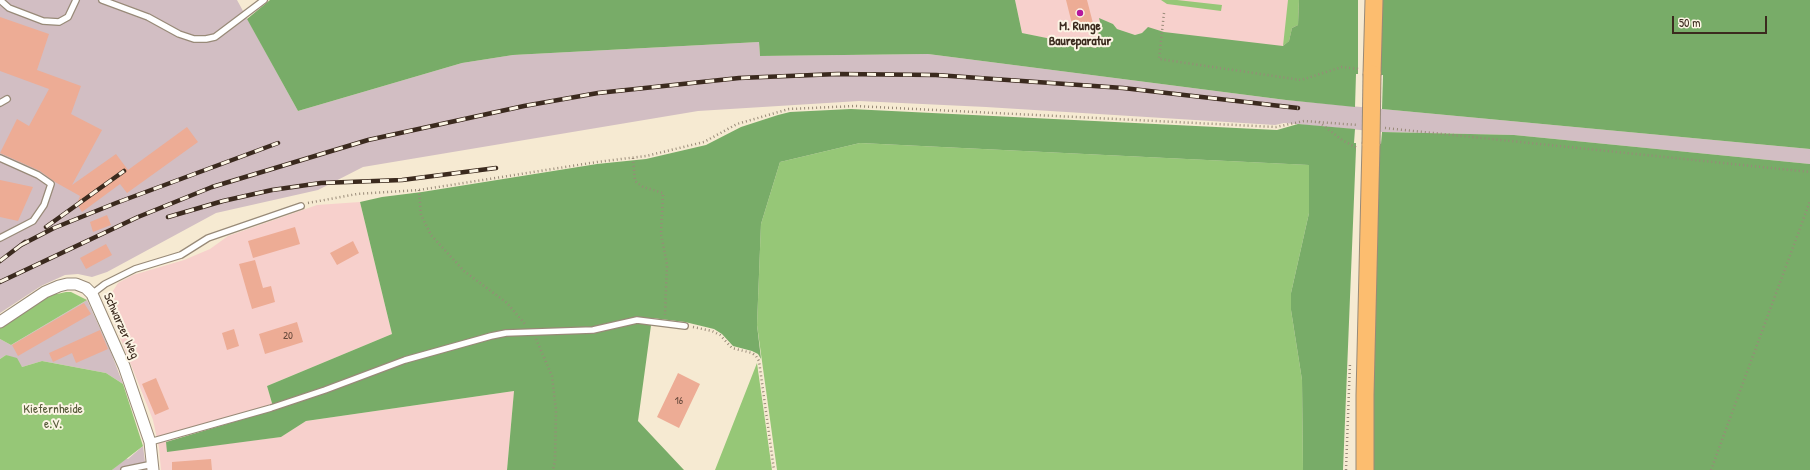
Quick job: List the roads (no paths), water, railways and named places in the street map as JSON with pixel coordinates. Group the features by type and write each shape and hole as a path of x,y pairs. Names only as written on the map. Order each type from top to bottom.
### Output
{"main road":[{"path":"1365,470 1364,146 1366,72 1374,0"}],"street":[{"name":"Schwarzer Weg","path":"0,322 45,292 59,286 76,284 86,288 92,294 124,366 150,442 153,467"}],"lane":[{"path":"0,0 9,8 43,22 59,22 68,16 76,0"},
{"path":"102,0 148,17 179,34 194,39 215,37 264,0"},
{"path":"0,103 7,99"},
{"path":"0,158 38,175 51,184 44,205 33,221 0,238"},
{"path":"92,294 105,284 135,269 181,255 208,238 301,206"},
{"path":"150,442 271,408 325,390 405,360 491,336 506,333 593,330 637,320 685,326"},
{"path":"124,470 153,467"}],"railway":[{"path":"0,282 138,217 212,187 368,140 524,106 598,93 739,78 838,74 936,75 1123,88 1298,108"},
{"path":"21,245 54,228 116,203 278,143"},
{"path":"168,217 223,201 272,190 321,183 402,180 496,168"},
{"path":"46,227 124,171"},
{"path":"0,261 25,242"}],"place":[{"name":"M. Runge Baureparatur","path":"1080,13"}],"park label":[{"name":"Kiefernheide e.V.","path":"53,418"}]}
